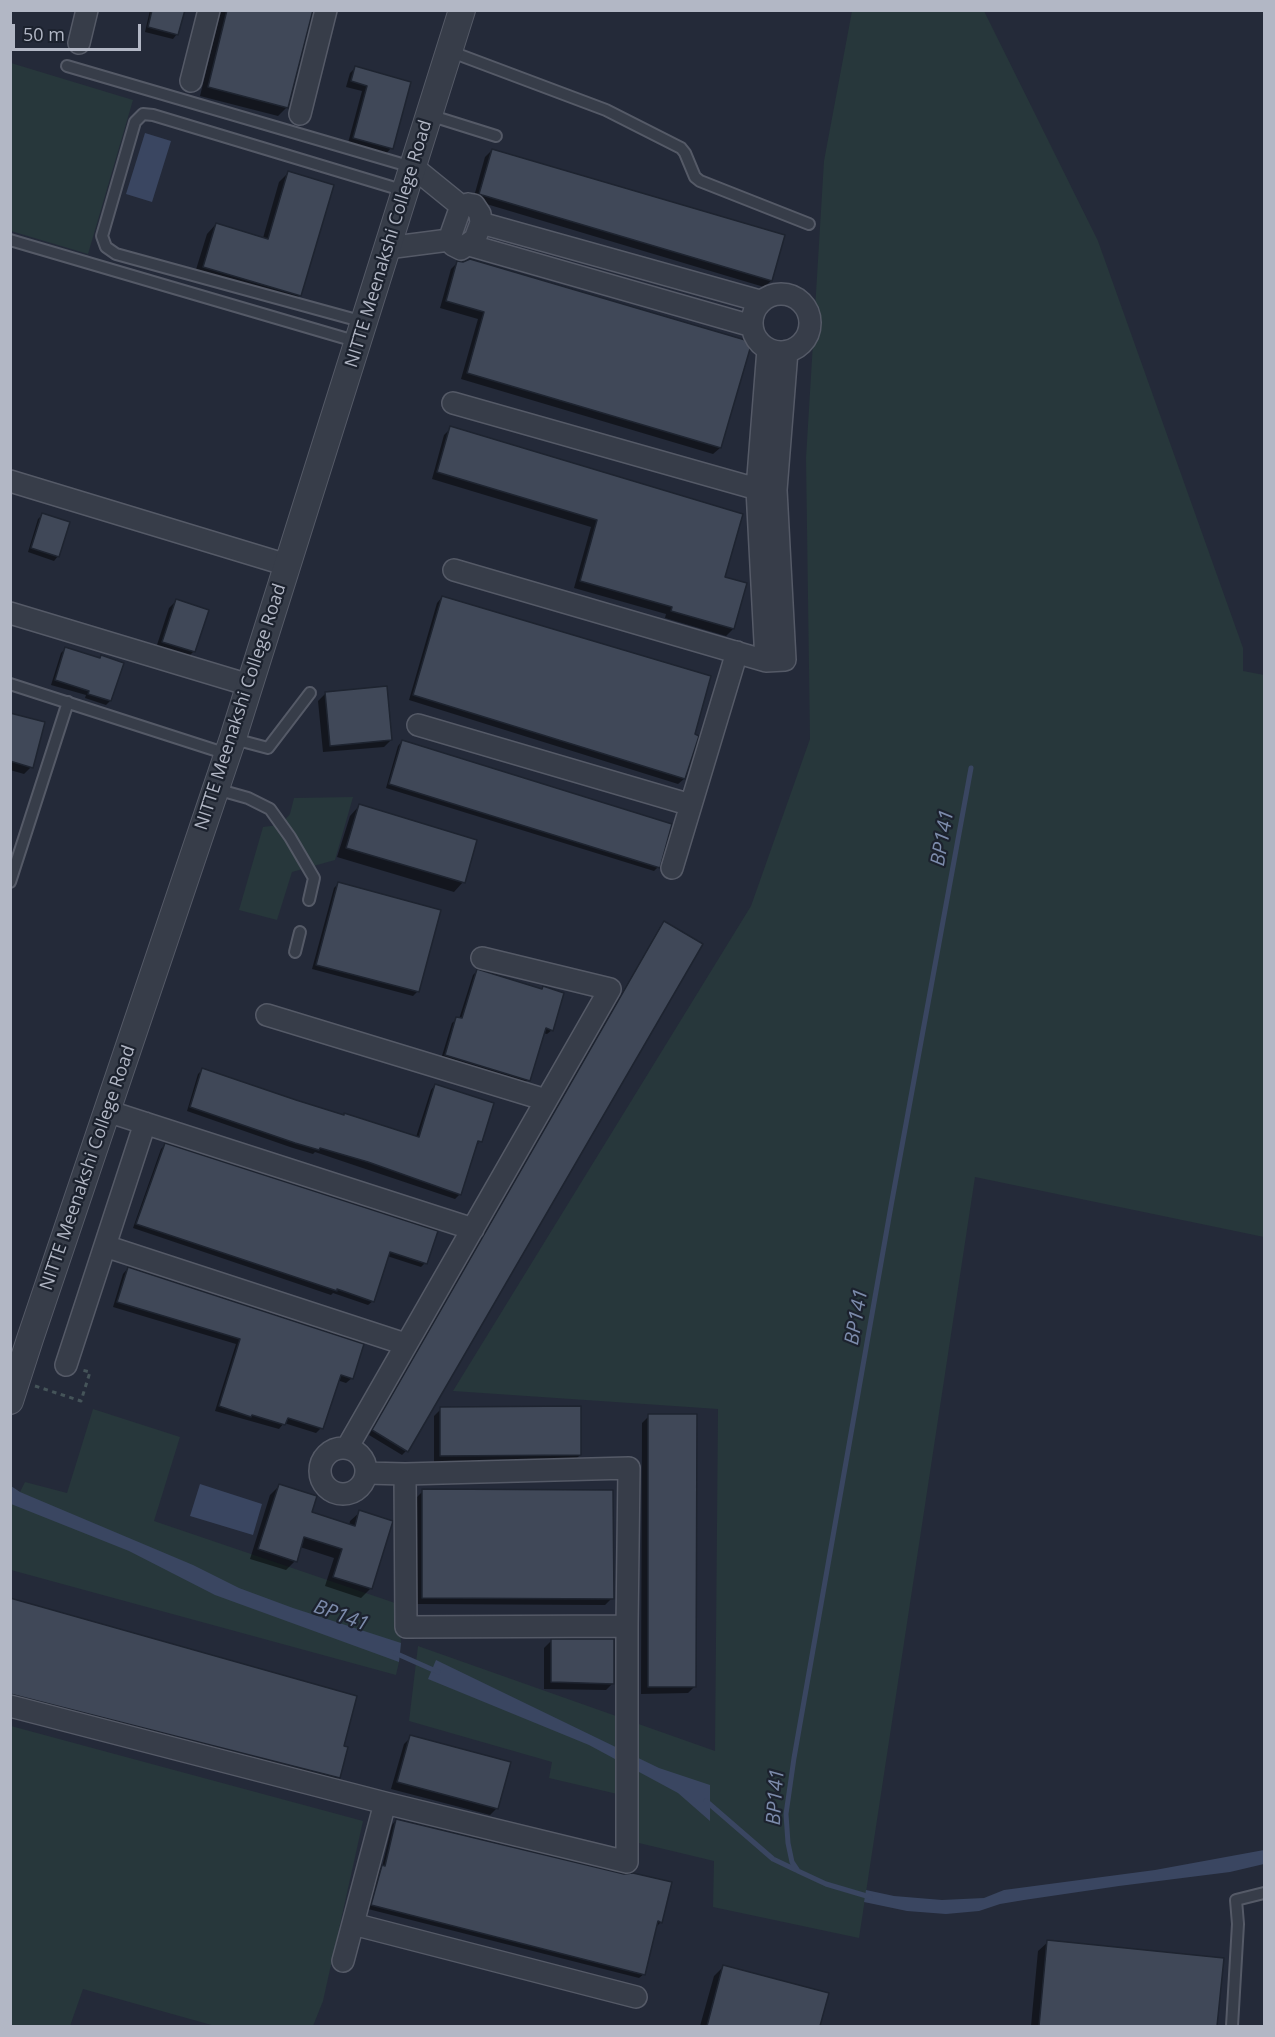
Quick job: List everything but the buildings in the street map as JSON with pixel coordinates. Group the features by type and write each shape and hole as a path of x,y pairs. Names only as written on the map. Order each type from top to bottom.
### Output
{"street":[{"path":"79,43 87,10"},
{"path":"191,81 209,10"},
{"path":"300,114 326,10"},
{"name":"NITTE Meenakshi College Road","path":"10,1401 230,746 462,10"},
{"path":"387,248 475,239 481,223 480,214 474,205 461,206 413,167"},
{"path":"459,242 461,206"},
{"path":"481,223 760,301"},
{"path":"459,242 752,326"},
{"path":"775,294 784,294 800,300 805,307 810,324 804,340 798,346 778,350 756,339 752,316 760,301 775,294"},
{"path":"454,570 766,661 785,660 767,489 778,350"},
{"path":"453,403 767,489"},
{"path":"10,481 287,565"},
{"path":"10,613 249,685"},
{"path":"672,868 737,652"},
{"path":"418,725 691,805"},
{"path":"347,1448 610,989 482,958"},
{"path":"267,1015 546,1100"},
{"path":"107,1111 473,1229"},
{"path":"66,1365 145,1123"},
{"path":"105,1246 405,1344"},
{"path":"337,1448 347,1448 362,1457 366,1473 363,1484 352,1493 336,1493 324,1484 320,1470 325,1456 337,1448"},
{"path":"10,1706 385,1803 627,1862 629,1468 366,1473"},
{"path":"405,1474 406,1628 627,1626"},
{"path":"343,1961 385,1803"},
{"path":"353,1924 636,1997"}],"lane":[{"path":"449,51 606,110 681,148 695,177 700,181 809,224"},
{"path":"67,66 413,167"},
{"path":"361,332 116,254 106,247 102,236 135,122 142,114 153,115 405,191"},
{"path":"429,115 496,136"},
{"path":"10,240 361,332"},
{"path":"10,684 230,746 268,748 310,693"},
{"path":"10,882 16,846 68,702"},
{"path":"216,789 248,798 270,809 290,837 314,878 309,900"},
{"path":"295,952 300,932"},
{"path":"1232,2026 1237,1951 1236,1900 1264,1893"}],"shaded area":[{"path":"852,11 984,11 1098,241 1243,648 1243,671 1264,675 1264,1237 975,1177 859,1938 713,1907 714,1861 618,1838 630,1797 549,1778 552,1762 409,1721 418,1646 715,1751 718,1409 453,1391 751,906 810,739 806,458 824,161"},
{"path":"11,63 133,100 88,254 11,231"},
{"path":"353,797 335,860 292,872 277,920 239,910 263,827 278,825 284,821 290,814 294,798"},
{"path":"93,1409 180,1437 154,1521 398,1604 401,1643 396,1675 11,1570 10,1486 20,1492 25,1482 67,1493"},
{"path":"11,1726 363,1821 323,2001 313,2026 215,2026 83,1989 70,2026 11,2026"}],"water":[{"path":"145,133 171,141 152,202 126,194"},
{"path":"200,1484 262,1504 253,1535 190,1516"},
{"path":"11,1486 20,1492 193,1565 239,1588 401,1643 399,1662 215,1595 129,1551 11,1504"},
{"path":"436,1660 659,1768 710,1785 710,1821 678,1793 589,1745 428,1679"},
{"path":"1264,1850 1264,1864 1230,1872 1024,1900 1000,1904 979,1911 946,1914 907,1911 864,1902 866,1890 894,1896 942,1900 984,1898 1004,1890 1155,1870"}],"waterway":[{"name":"BP141","path":"870,1897 826,1884 798,1871 792,1862 786,1814 891,1206 971,768"},
{"name":"BP141","path":"395,1653 438,1672"},
{"name":"BP141","path":"706,1801 773,1859 796,1870"}]}
